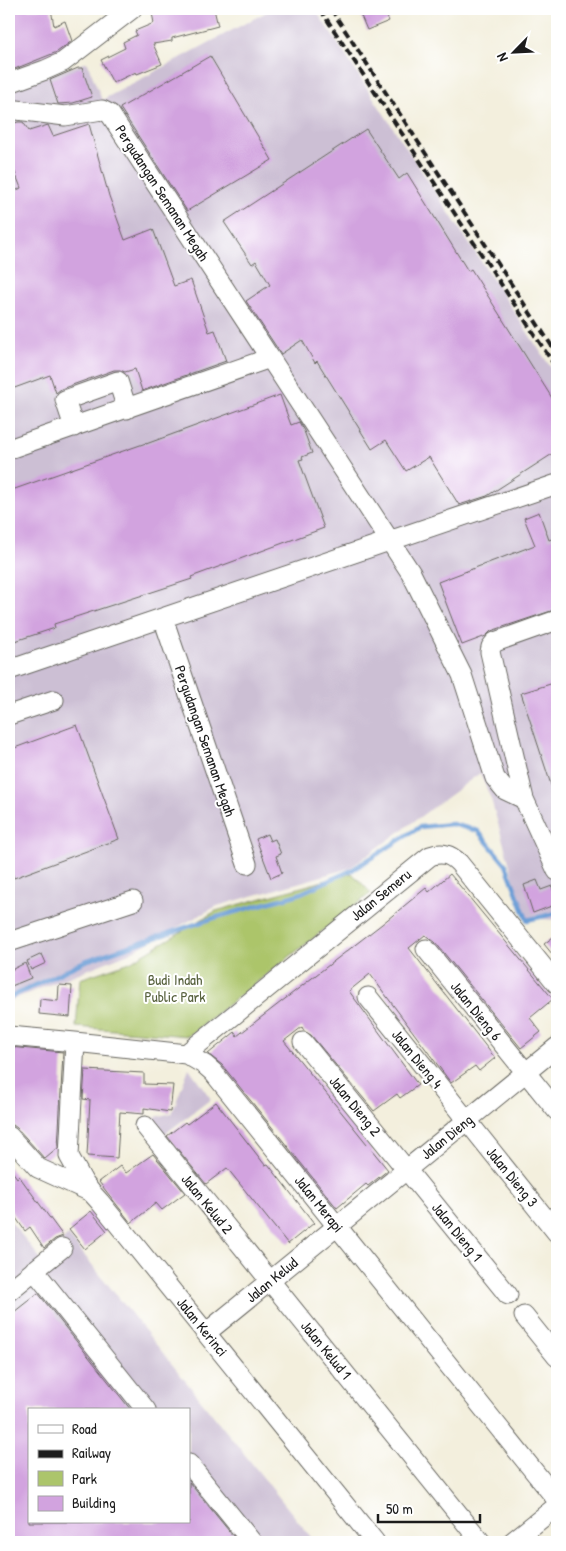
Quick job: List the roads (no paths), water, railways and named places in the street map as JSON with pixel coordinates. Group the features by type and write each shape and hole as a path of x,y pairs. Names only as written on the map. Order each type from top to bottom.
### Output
{"street":[{"path":"9,83 63,62 132,9"},
{"name":"Pergudangan Semanan Megah","path":"9,110 65,116 102,110 110,114 410,573 443,634 462,675 495,778 505,790 524,799"},
{"path":"9,449 270,358"},
{"path":"74,427 65,400 118,381 127,409"},
{"path":"9,670 557,484"},
{"name":"Pergudangan Semanan Megah","path":"163,618 247,864"},
{"path":"557,620 495,642 490,646 524,799 557,871"},
{"path":"9,715 54,700"},
{"name":"Jalan Semeru","path":"186,1054 430,856 437,853 453,857 459,863 557,984"},
{"path":"9,942 133,901"},
{"name":"Jalan Dieng 6","path":"426,949 557,1111"},
{"name":"Jalan Dieng 4","path":"368,997 467,1121"},
{"name":"Jalan Merapi","path":"9,1036 186,1054 205,1065 557,1500"},
{"path":"75,1042 69,1156 91,1192"},
{"name":"Jalan Dieng 2","path":"303,1042 406,1170"},
{"name":"Jalan Dieng","path":"337,1227 557,1047"},
{"name":"Jalan Dieng 3","path":"467,1121 557,1232"},
{"name":"Jalan Kelud 2","path":"145,1126 270,1281"},
{"name":"Jalan Kerinci","path":"9,1136 32,1163 49,1174 91,1192 375,1542"},
{"path":"49,1174 57,1170 69,1156"},
{"name":"Jalan Dieng 1","path":"406,1170 508,1295"},
{"name":"Jalan Kelud","path":"206,1333 337,1227"},
{"path":"9,1291 62,1248"},
{"path":"34,1270 144,1408"},
{"name":"Jalan Kelud 1","path":"270,1281 481,1542"},
{"path":"524,1316 557,1357"},
{"path":"190,1465 252,1542"},
{"path":"512,1542 557,1506"}],"waterway":[{"path":"9,998 85,961 214,918 299,894 352,870 420,827 452,824 478,831 506,865 527,920 557,913"}],"railway":[{"path":"320,9 557,369"},
{"path":"331,9 557,354"}],"park label":[{"name":"Budi Indah Public Park","path":"175,988"}]}
